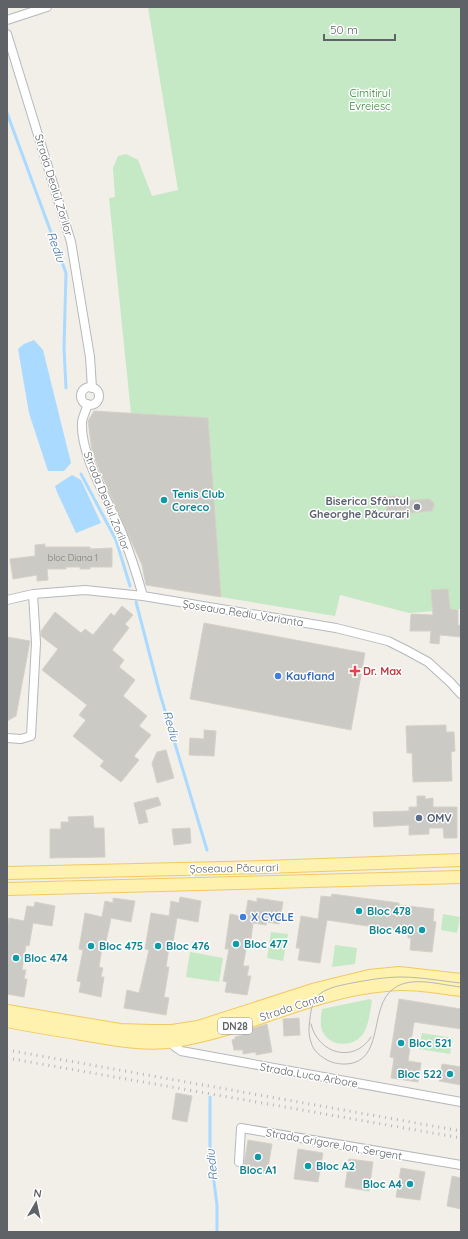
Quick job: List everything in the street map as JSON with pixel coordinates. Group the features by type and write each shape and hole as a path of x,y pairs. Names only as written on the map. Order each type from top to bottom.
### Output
{"main road":[{"name":"Șoseaua Păcurari","path":"7,873 272,867 461,860"},
{"name":"Șoseaua Păcurari","path":"7,889 461,877"},
{"name":"Strada Canta","path":"7,1021 120,1040 150,1042 173,1036 316,989 368,976 399,973 461,980"},
{"name":"Strada Canta","path":"7,1011 120,1030 151,1031 173,1036 199,1037 224,1030 316,998 359,988 405,984 461,990"}],"street":[{"path":"7,20 47,7"},
{"name":"Strada Dealul Zorilor","path":"7,34 71,242 90,357 92,388"},
{"path":"86,388 92,388 98,392 99,398 94,404 88,404 83,401 82,393 86,388"},
{"name":"Strada Dealul Zorilor","path":"88,404 82,420 82,436 88,456 105,498 122,532 143,596"},
{"name":"Șoseaua Rediu Varianta","path":"7,600 33,594 85,590 143,596 336,628 388,641 428,662 461,694"},
{"path":"7,738 21,739 31,736 36,642 33,594"},
{"name":"Strada Luca Arbore","path":"173,1036 174,1046 181,1051 461,1102"},
{"name":"Strada Grigore Ion, Sergent","path":"239,1162 241,1128 461,1165"}],"green space":[{"name":"Cimitirul Evreiesc","path":"148,7 461,7 461,609 409,613 340,595 335,616 221,597 208,418 131,413 109,198 115,197 113,168 118,156 126,154 138,160 152,196 178,190"},
{"path":"443,914 460,917 457,933 441,930"},
{"path":"271,932 288,934 283,961 267,958"},
{"path":"335,945 357,948 355,964 332,967"},
{"path":"190,952 223,958 219,982 186,977"},
{"path":"370,999 372,1001 368,1022 363,1034 359,1038 343,1044 332,1041 324,1034 321,1025 322,1009"},
{"path":"422,1033 453,1038 450,1054 419,1049"}],"water":[{"path":"34,340 43,350 71,463 64,471 48,471 29,413 18,349 24,344"},
{"path":"72,475 81,480 101,523 76,533 55,486"}],"building":[{"name":"Tenis Club Coreco","path":"94,411 208,418 221,597 146,585 142,565 92,451 88,421"},
{"path":"399,496 400,501 429,499 434,503 434,506 432,511 395,514 396,516 387,517 386,497"},
{"path":"45,544 45,547 90,547 90,549 112,548 112,567 90,567 90,569 80,569 80,567 66,567 66,569 47,569 48,580 37,581 37,575 13,579 10,559 35,556 35,545"},
{"path":"448,589 450,609 458,610 458,625 461,626 461,637 440,635 439,644 430,643 431,631 410,631 411,614 433,615 431,590"},
{"path":"122,606 133,615 125,624 129,628 112,650 124,660 119,667 135,680 123,696 147,716 139,726 151,735 134,756 139,760 121,782 100,766 104,761 73,736 86,720 79,715 87,705 42,670 58,649 41,636 41,631 55,612 81,633 85,629 93,635 111,613 114,616"},
{"name":"Kaufland","path":"204,623 365,653 351,730 190,699"},
{"path":"7,637 30,641 16,716 7,721"},
{"path":"446,725 446,732 454,732 455,751 451,752 452,781 413,782 412,753 407,753 406,726"},
{"path":"204,730 216,731 214,756 189,755 190,738 204,739"},
{"path":"166,750 174,778 157,783 152,763 157,752"},
{"path":"417,796 425,796 425,799 433,798 433,807 457,807 457,838 444,838 443,828 429,828 429,834 409,835 409,825 374,827 373,812 409,811 409,807 417,807"},
{"path":"158,797 161,805 145,810 148,822 139,824 134,803"},
{"path":"93,816 94,828 104,828 105,857 50,858 50,829 61,829 61,822 69,822 68,817"},
{"path":"190,828 191,843 174,845 172,829"},
{"path":"332,894 434,909 433,921 436,922 432,952 410,950 411,938 408,938 408,932 327,920 320,963 298,960 300,948 296,948 301,916 318,919 321,896 331,897"},
{"name":"Bloc 476","path":"180,897 201,901 198,922 177,918 173,942 170,941 166,967 169,967 164,997 169,998 166,1015 124,1008 127,990 139,993 149,950 145,949 151,913 169,916 171,901 179,903"},
{"name":"Bloc 475","path":"113,898 135,901 131,922 111,918 106,942 103,941 99,967 103,968 101,977 104,977 101,997 79,992 81,982 77,981 83,950 79,949 85,913 102,917 105,901 113,903"},
{"name":"Bloc 477","path":"257,898 283,902 279,924 267,922 266,925 253,923 251,939 248,938 243,966 249,966 247,976 251,976 247,995 225,992 227,982 223,981 229,949 225,949 230,914 245,917 248,900 257,902"},
{"name":"Bloc 474","path":"35,902 55,906 52,926 33,923 29,946 26,945 22,970 26,970 24,979 27,979 24,997 7,994 7,928 9,918 24,921 27,906 34,907"},
{"name":"Bloc 521","path":"399,999 461,1009 461,1029 414,1022 408,1061 421,1063 418,1082 391,1078 394,1058 390,1057"},
{"path":"299,1018 300,1035 284,1036 283,1019"},
{"path":"267,1024 272,1052 256,1055 256,1052 243,1054 243,1050 234,1050 232,1040 235,1039 235,1037 243,1035 242,1032"},
{"name":"Bloc 522","path":"442,1064 461,1067 461,1085 439,1081"},
{"path":"176,1093 192,1096 187,1122 172,1119"},
{"name":"Bloc A1","path":"248,1140 272,1144 267,1174 243,1170"},
{"name":"Bloc A2","path":"298,1149 323,1153 318,1182 294,1179"},
{"path":"349,1159 373,1162 369,1191 345,1187"},
{"name":"Bloc A4","path":"401,1168 425,1172 420,1200 396,1197"},
{"path":"452,1176 461,1178 461,1209 447,1206"}],"waterway":[{"name":"Rediu","path":"7,113 66,273 64,347 66,388"},
{"name":"Rediu","path":"81,474 116,540 130,586"},
{"name":"Rediu","path":"136,602 160,694 207,850"},
{"name":"Rediu","path":"210,1097 210,1151 217,1205 217,1232"}],"tram line":[{"path":"461,983 395,977 340,985 328,989 318,995 314,1001 309,1030 312,1045 323,1058 329,1061 341,1064 353,1063 362,1058 369,1050 373,1041 381,1007 386,997 393,989 408,982 426,982 461,987"},
{"path":"311,1024 315,1034 321,1042 337,1052 346,1053 355,1051 364,1045 371,1037"}],"railway":[{"path":"7,1050 461,1131"},
{"path":"7,1058 461,1138"}],"place":[{"name":"Tenis Club Coreco","path":"164,500"},
{"name":"Biserica Sfântul Gheorghe Păcurari","path":"417,507"},
{"name":"Dr. Max","path":"355,671"},
{"name":"Kaufland","path":"278,676"},
{"name":"OMV","path":"419,818"},
{"name":"Bloc 478","path":"359,911"},
{"name":"X CYCLE","path":"243,917"},
{"name":"Bloc 480","path":"422,930"},
{"name":"Bloc 477","path":"236,944"},
{"name":"Bloc 475","path":"91,946"},
{"name":"Bloc 476","path":"158,946"},
{"name":"Bloc 474","path":"16,958"},
{"name":"Bloc 521","path":"401,1043"},
{"name":"Bloc 522","path":"450,1074"},
{"name":"Bloc A1","path":"258,1157"},
{"name":"Bloc A2","path":"308,1166"},
{"name":"Bloc A4","path":"410,1184"}]}
